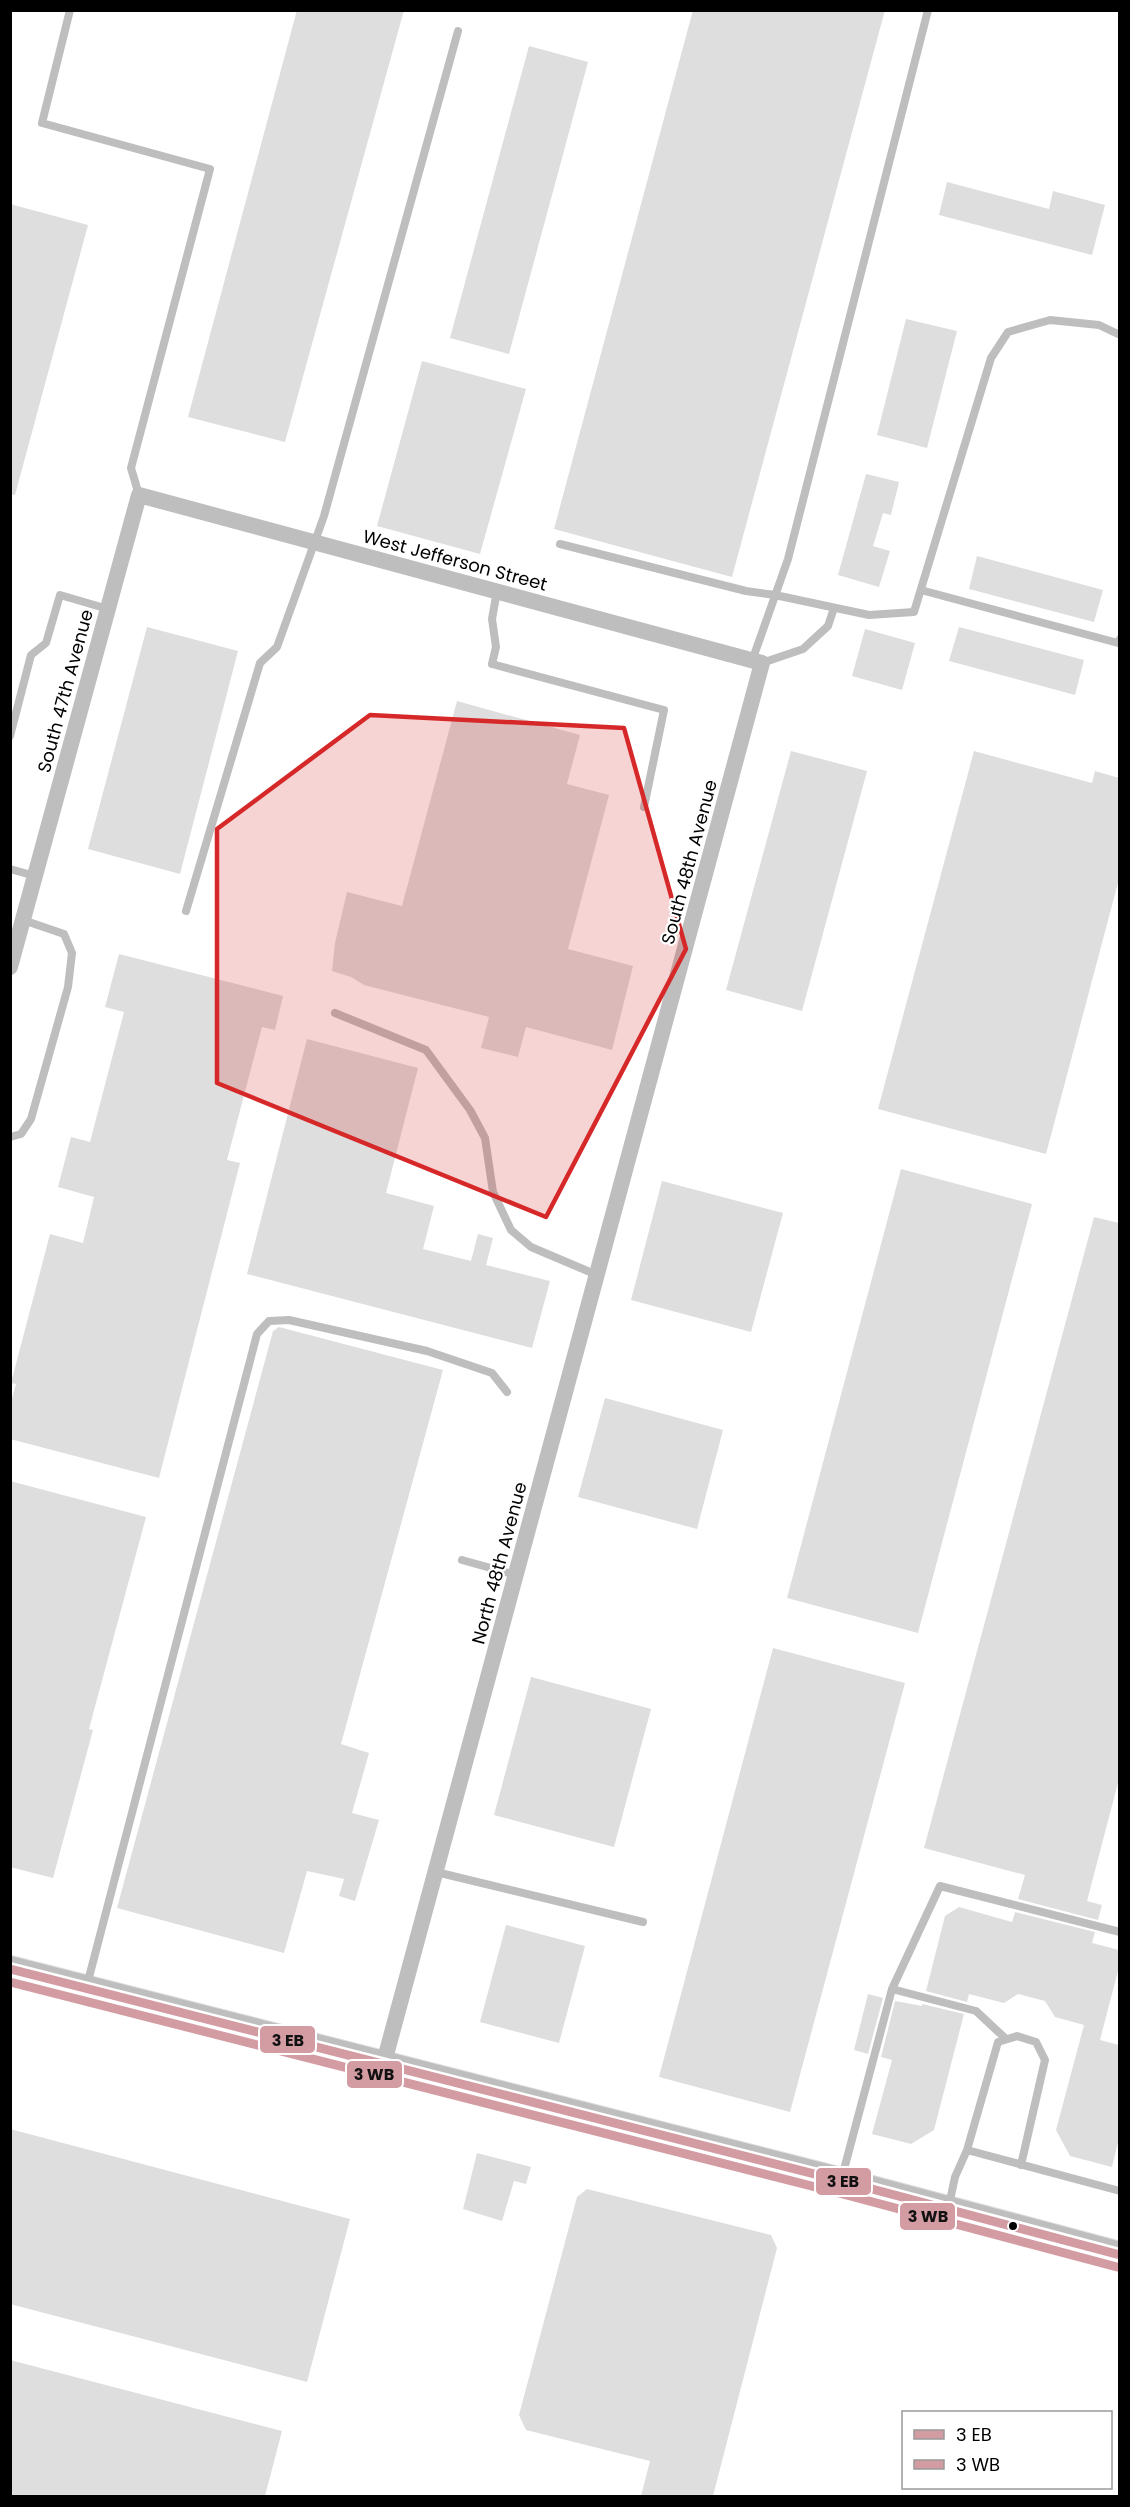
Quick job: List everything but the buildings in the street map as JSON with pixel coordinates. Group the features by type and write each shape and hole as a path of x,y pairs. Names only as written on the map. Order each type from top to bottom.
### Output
{"main road":[{"path":"10,1969 383,2066 842,2181 1119,2255"}],"street":[{"name":"West Jefferson Street","path":"139,495 757,662"},
{"name":"South 47th Avenue","path":"10,967 139,495"},
{"name":"South 48th Avenue","path":"653,1071 757,662"},
{"name":"North 48th Avenue","path":"383,2066 653,1071"}],"lane":[{"path":"70,10 42,123 210,169 131,468 139,495"},
{"path":"757,662 775,595 788,559 928,10"},
{"path":"186,911 260,663 277,646 324,516 458,31"},
{"path":"560,544 746,591 869,615 914,612 992,358 1008,332 1050,320 1099,326 1119,335"},
{"path":"921,590 1118,643 1119,639"},
{"path":"497,591 492,619 496,647 492,664 664,710 644,807"},
{"path":"10,736 31,655 46,643 60,595 108,609"},
{"path":"757,662 803,649 828,626 834,608"},
{"path":"10,869 35,876"},
{"path":"10,1137 21,1134 31,1119 68,987 72,953 64,934 23,920"},
{"path":"335,1013 426,1050 471,1110 485,1138 493,1192 511,1230 531,1247 598,1275"},
{"path":"86,1989 257,1334 269,1321 289,1320 415,1349 492,1373 507,1392"},
{"path":"462,1560 516,1575"},
{"path":"436,1872 643,1922"},
{"path":"842,2181 892,1989 940,1886 1119,1932"},
{"path":"892,1989 976,2011 1006,2039"},
{"path":"948,2209 955,2177 967,2150 998,2042 1017,2036 1036,2042 1045,2060 1021,2164"},
{"path":"967,2150 1119,2191"}],"highlighted area":[{"path":"370,715 624,728 686,949 546,1217 217,1083 217,829"}],"transit line":[{"path":"10,1969 842,2181 1120,2255"},
{"path":"10,1982 839,2193 1117,2267"}]}
